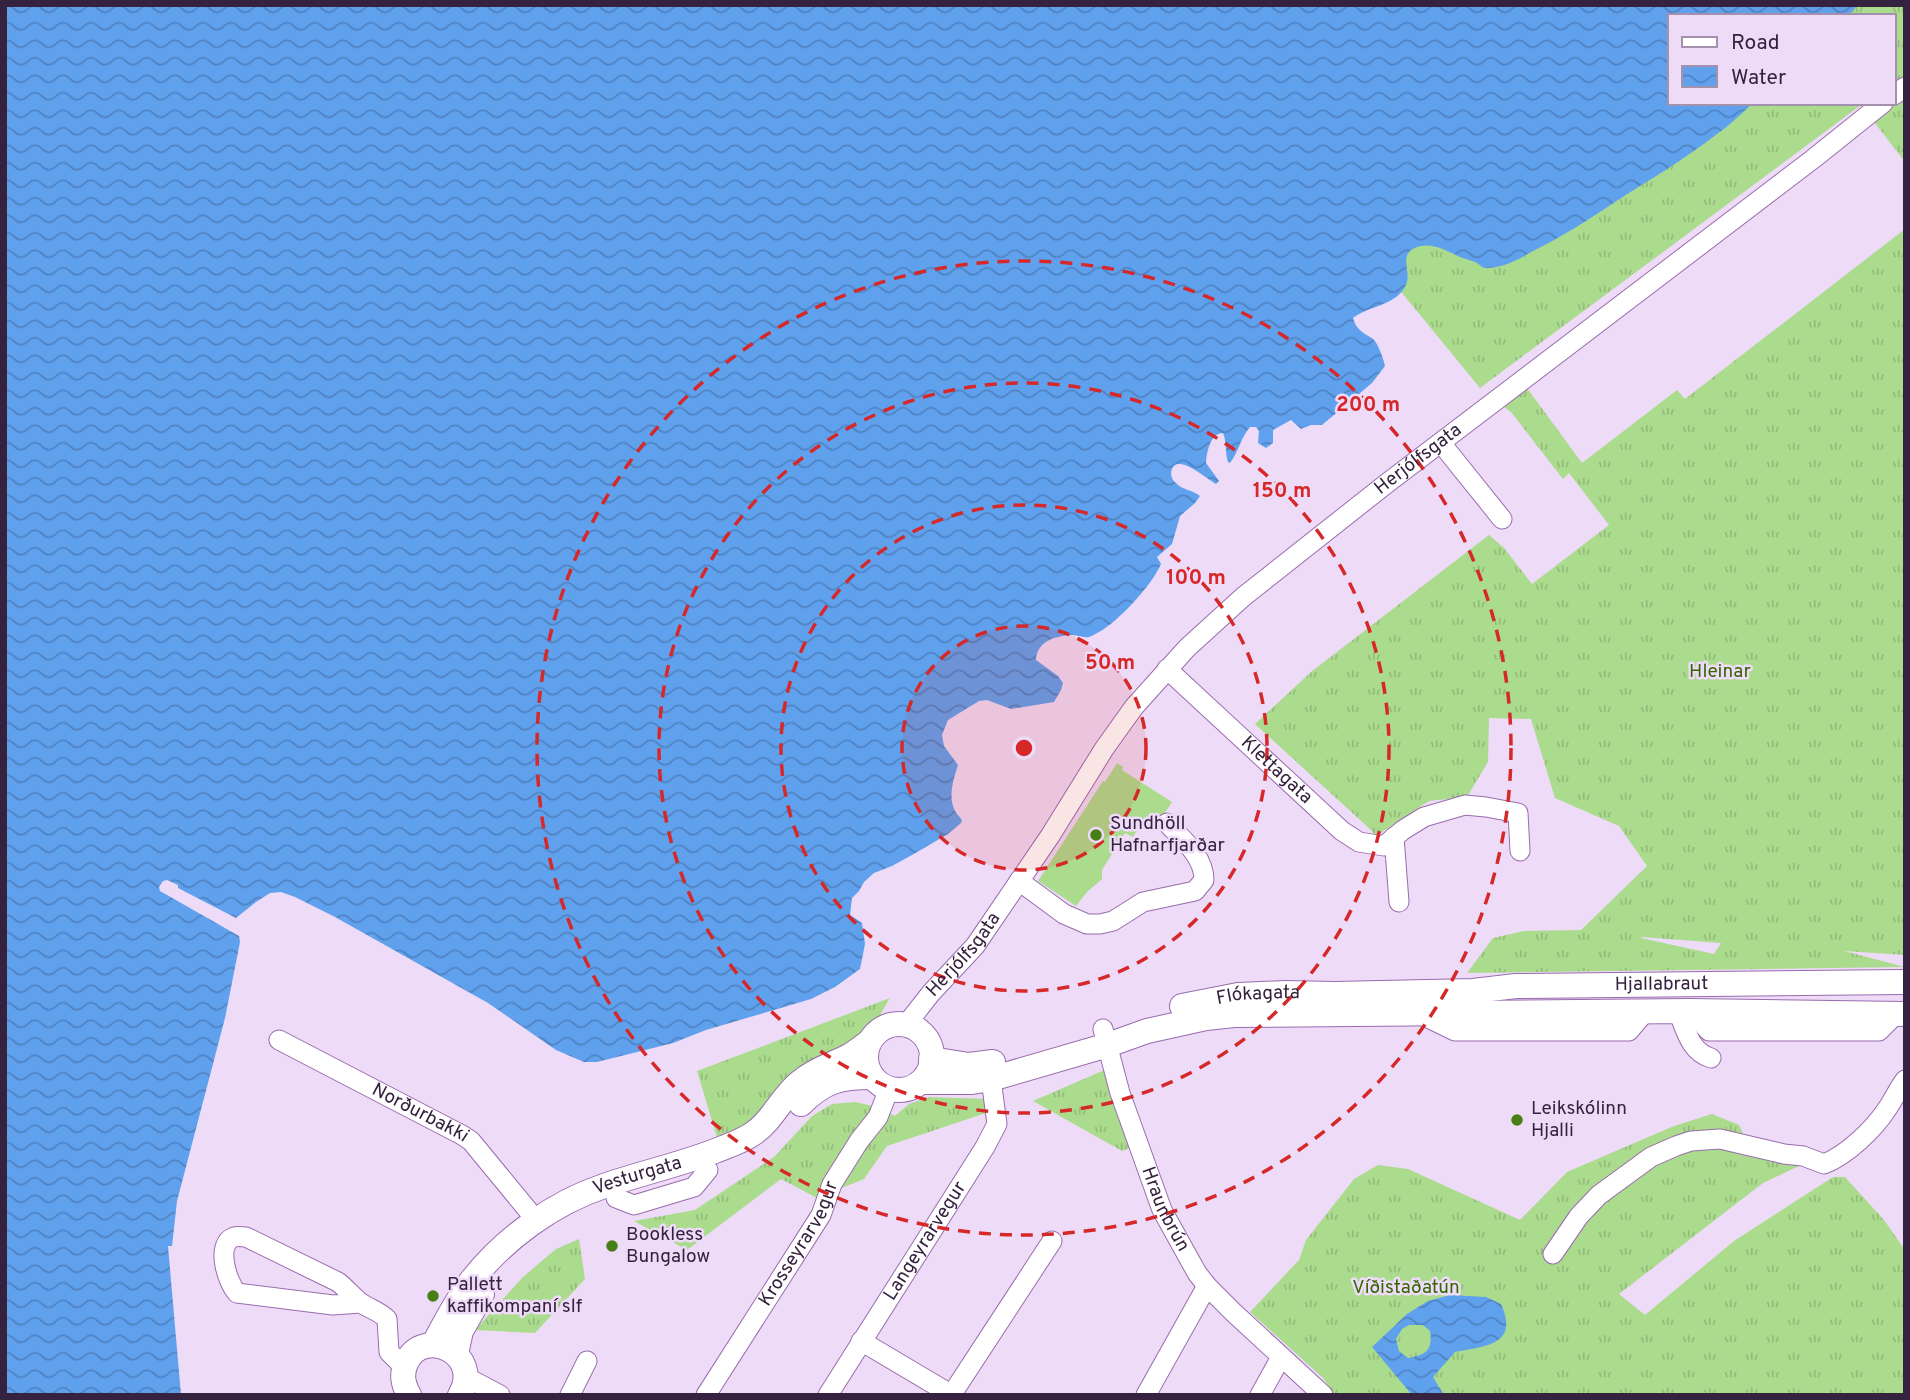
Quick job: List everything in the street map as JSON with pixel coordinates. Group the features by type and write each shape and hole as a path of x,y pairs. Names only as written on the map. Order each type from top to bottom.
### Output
{"main road":[{"name":"Hjallabraut","path":"1418,1003 1473,991 1516,986 1905,982"},
{"name":"Flókagata","path":"1106,1037 1167,1010 1238,995 1285,993 1418,1003"},
{"name":"Hjallabraut","path":"1418,1003 1642,1015 1900,1014"},
{"path":"921,1082 932,1059 925,1037 906,1025 895,1024 876,1034 869,1042 866,1060 881,1083 906,1090 921,1082 972,1082 991,1079 1106,1037"},
{"path":"932,1059 969,1065 985,1064 1106,1037"},
{"name":"Vesturgata","path":"433,1345 471,1281 501,1249 536,1220 570,1200 602,1186 696,1158 755,1133 800,1082 869,1042"},
{"name":"Vesturgata","path":"456,1354 461,1331 484,1291 525,1249 554,1228 578,1214 616,1198 708,1170 765,1144 818,1089 842,1078 881,1083"},
{"path":"409,1395 403,1380 404,1367 415,1352 433,1345 446,1347 456,1354 465,1369 463,1386"}],"street":[{"name":"Herjólfsgata","path":"906,1025 931,993 975,946 1069,808 1104,749 1134,707 1187,648 1242,597 1880,105"},
{"path":"1441,443 1502,519"},
{"name":"Klettagata","path":"1167,668 1342,831 1359,842 1384,846 1424,817 1465,805 1518,813 1520,851"},
{"path":"1019,881 1064,914 1087,924 1113,921 1143,902 1195,891 1204,880 1200,859 1167,823"},
{"path":"1394,837 1399,902"},
{"path":"1689,1016 1686,1033 1693,1047 1711,1058"},
{"name":"Hraunbrún","path":"1106,1037 1119,1093 1163,1210 1184,1252 1207,1286 1323,1395"},
{"name":"Norðurbakki","path":"279,1040 471,1141 536,1220"},
{"name":"Langeyrarvegur","path":"828,1395 997,1124 991,1079"},
{"path":"1553,1254 1579,1216 1599,1195 1651,1157 1691,1141 1720,1139 1803,1156 1824,1164 1835,1160 1880,1119 1905,1080"},
{"name":"Krosseyrarvegur","path":"706,1395 821,1214 832,1184 878,1117 881,1083"},
{"path":"361,1303 332,1305 237,1293 225,1270 225,1249 228,1241 236,1236 246,1237 338,1282 361,1303 381,1312 387,1319 389,1352 404,1367"},
{"path":"861,1341 952,1394 1052,1241"},
{"path":"1146,1395 1207,1286"},
{"path":"1260,1395 1281,1357"},
{"path":"570,1395 587,1361"},
{"path":"463,1386 489,1388 500,1395"}],"green space":[{"path":"1363,5 1905,5 1905,162 1861,105 1480,388 1275,138"},
{"name":"Hleinar","path":"1905,229 1905,955 1844,951 1905,967 1467,973 1493,938 1524,931 1581,930 1647,866 1619,826 1555,798 1531,719 1489,718 1488,762 1467,797 1429,801 1376,836 1255,724 1311,672 1489,535 1504,548 1532,584 1609,525 1569,473 1563,479 1511,412 1504,407 1527,388 1582,463 1677,390 1685,399","holes":["1641,937 1721,943 1714,954"]},
{"name":"Sundhöll Hafnarfjarðar","path":"1117,763 1123,767 1122,770 1172,802 1153,831 1142,823 1133,837 1125,833 1102,870 1102,879 1076,906 1038,881"},
{"path":"890,998 876,1022 719,1144 697,1071"},
{"path":"1109,1068 1132,1147 1122,1151 1033,1101"},
{"path":"929,1097 987,1099 992,1111 887,1146 864,1179 817,1198 781,1179 687,1250 634,1221 695,1210 774,1157 812,1116 832,1104 855,1102 877,1107 895,1116 909,1104"},
{"name":"Víðistaðatún","path":"1712,1114 1739,1125 1747,1142 1816,1158 1763,1183 1619,1294 1645,1315 1734,1241 1833,1177 1845,1177 1884,1220 1905,1250 1905,1395 1335,1395 1323,1378 1250,1312 1299,1260 1306,1240 1354,1179 1378,1165 1408,1169 1520,1220 1567,1172 1674,1126"},
{"path":"579,1239 585,1279 535,1333 475,1330 523,1277 556,1249"}],"water":[{"path":"5,5 1858,5 1850,14 1668,14 1668,105 1751,105 1740,115 1667,169 1575,228 1512,262 1487,268 1432,246 1421,246 1410,251 1406,259 1407,280 1402,292 1353,318 1358,328 1375,341 1385,366 1372,383 1322,425 1301,429 1291,420 1273,430 1273,443 1266,448 1258,443 1259,431 1256,427 1250,427 1230,463 1223,433 1215,436 1207,453 1206,463 1219,481 1216,484 1192,468 1178,464 1173,466 1171,473 1174,481 1200,496 1180,516 1172,544 1157,557 1161,564 1157,572 1125,611 1107,627 1089,637 1059,637 1040,648 1036,660 1063,683 1054,702 1011,709 987,700 979,701 948,720 942,735 944,746 958,765 952,796 961,823 948,834 892,866 874,873 864,882 852,898 850,915 862,923 865,944 860,969 835,987 811,999 706,1030 673,1043 597,1062 584,1062 556,1050 488,1003 295,897 281,892 270,893 236,918 178,888 178,885 163,881 159,887 160,891 239,936 240,942 225,1018 177,1201 172,1246 168,1246 181,1395 5,1395"},
{"path":"1450,1295 1486,1297 1501,1304 1506,1328 1496,1342 1455,1352 1433,1377 1444,1395 1412,1395 1372,1347 1407,1314 1428,1301","holes":["1409,1325 1423,1325 1430,1331 1429,1347 1424,1353 1408,1358 1399,1351 1396,1339 1402,1329"]}],"place":[{"name":"Sundhöll Hafnarfjarðar","path":"1096,835"},
{"name":"Leikskólinn Hjalli","path":"1517,1120"},
{"name":"Bookless Bungalow","path":"612,1246"},
{"name":"Pallett kaffikompaní slf","path":"433,1296"}]}
